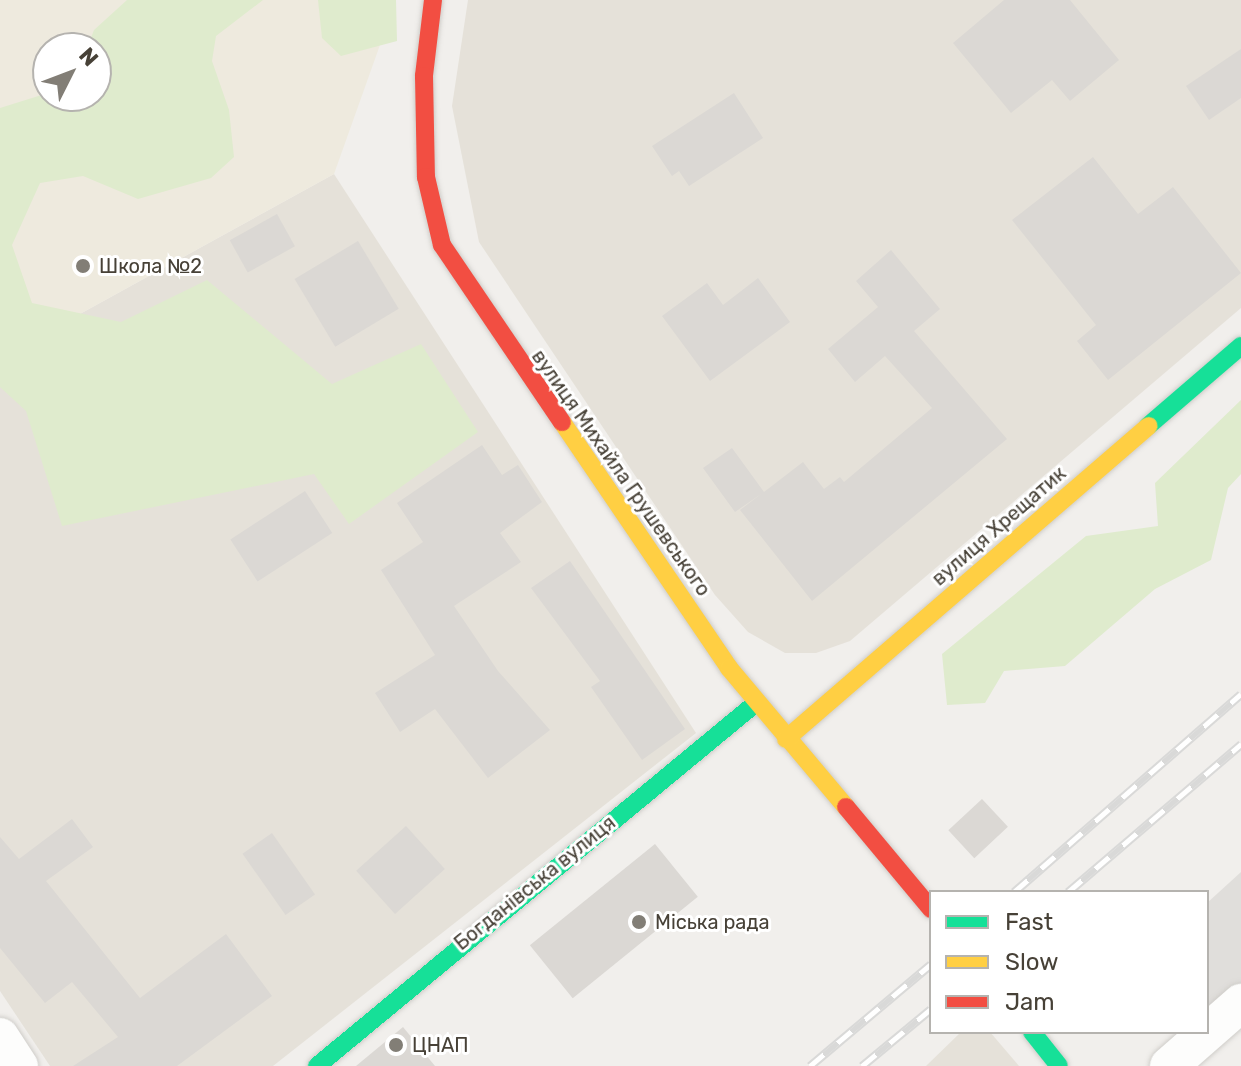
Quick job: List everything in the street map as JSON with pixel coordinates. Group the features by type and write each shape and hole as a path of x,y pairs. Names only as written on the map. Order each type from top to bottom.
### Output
{"street":[{"name":"вулиця Михайла Грушевського","path":"433,0 424,76 426,177 442,245 756,703 929,907"},
{"name":"вулиця Хрещатик","path":"786,739 1241,346"},
{"name":"Богданівська вулиця","path":"317,1066 756,703"},
{"path":"1209,1031 1241,1003"},
{"path":"1034,1034 1059,1066"},
{"path":"1169,1066 1206,1034"},
{"path":"0,1037 19,1066"}],"shaded area":[{"name":"Школа №2","path":"0,0 396,0 334,174 0,358"},
{"path":"468,0 1241,0 1241,308 850,641 816,653 785,653 748,632 715,595 479,242 452,106"},
{"path":"334,174 696,733 273,1066 50,1066 0,991 0,358"},
{"path":"1241,872 1241,988 1209,1017 1209,901"},
{"path":"959,1034 992,1034 1019,1066 926,1066"}],"green space":[{"path":"127,0 263,0 216,36 212,61 229,110 234,157 211,178 138,199 83,176 40,183 12,245 32,303 121,322 207,280 332,384 421,344 478,432 349,524 314,474 62,526 26,411 0,387 0,108 32,98 32,112 112,112 112,32 94,30"},
{"path":"318,0 396,0 397,41 341,56 322,38"},
{"path":"1241,400 1241,474 1228,488 1211,560 1155,589 1065,666 1004,671 985,703 947,705 942,654 1086,536 1158,526 1155,483"}],"building":[{"path":"1004,0 1070,0 1119,60 1070,101 1052,80 1011,113 953,43"},
{"path":"1241,49 1241,98 1209,120 1186,86"},
{"path":"734,93 763,138 689,186 679,171 672,176 652,146"},
{"path":"1093,157 1138,214 1173,187 1241,273 1108,380 1077,341 1096,325 1012,220"},
{"path":"277,214 295,246 248,273 230,240"},
{"path":"358,241 399,309 335,347 295,279"},
{"path":"891,250 940,309 914,331 1007,439 812,601 740,510 761,494 735,512 703,468 732,448 764,492 803,462 824,489 840,477 844,482 932,408 885,356 855,382 828,349 878,307 856,281"},
{"path":"758,278 790,322 710,381 662,316 707,283 723,305"},
{"path":"482,445 502,475 518,465 542,502 500,533 521,562 454,606 498,671 550,730 488,778 435,709 400,732 375,693 435,655 381,570 423,542 397,503"},
{"path":"305,491 332,533 258,581 230,539"},
{"path":"570,561 685,729 642,760 591,687 600,681 531,588"},
{"path":"982,799 1008,827 974,858 948,830"},
{"path":"72,819 93,847 46,881 140,998 226,934 272,996 177,1066 73,1066 118,1037 72,982 45,1003 0,948 0,837 19,859"},
{"path":"406,826 445,869 395,914 356,871"},
{"path":"272,833 315,894 286,915 243,854"},
{"path":"655,844 698,897 573,998 530,945"},
{"name":"ЦНАП","path":"403,1027 435,1066 356,1066"}],"railway":[{"path":"1016,890 1241,694"},
{"path":"1070,890 1241,744"},
{"path":"810,1066 929,966"},
{"path":"862,1066 929,1011"}],"traffic: fast":[{"path":"1148,426 1241,346"},
{"path":"317,1066 756,703"},
{"path":"1034,1034 1059,1066"}],"traffic: slow":[{"path":"562,422 729,668 846,807"},
{"path":"786,739 1148,426"}],"traffic: jam":[{"path":"433,0 424,76 426,177 442,245 562,422"},
{"path":"846,807 929,907"}],"place":[{"name":"Школа №2","path":"83,266"},
{"name":"Міська рада","path":"639,922"},
{"name":"ЦНАП","path":"396,1045"}]}
